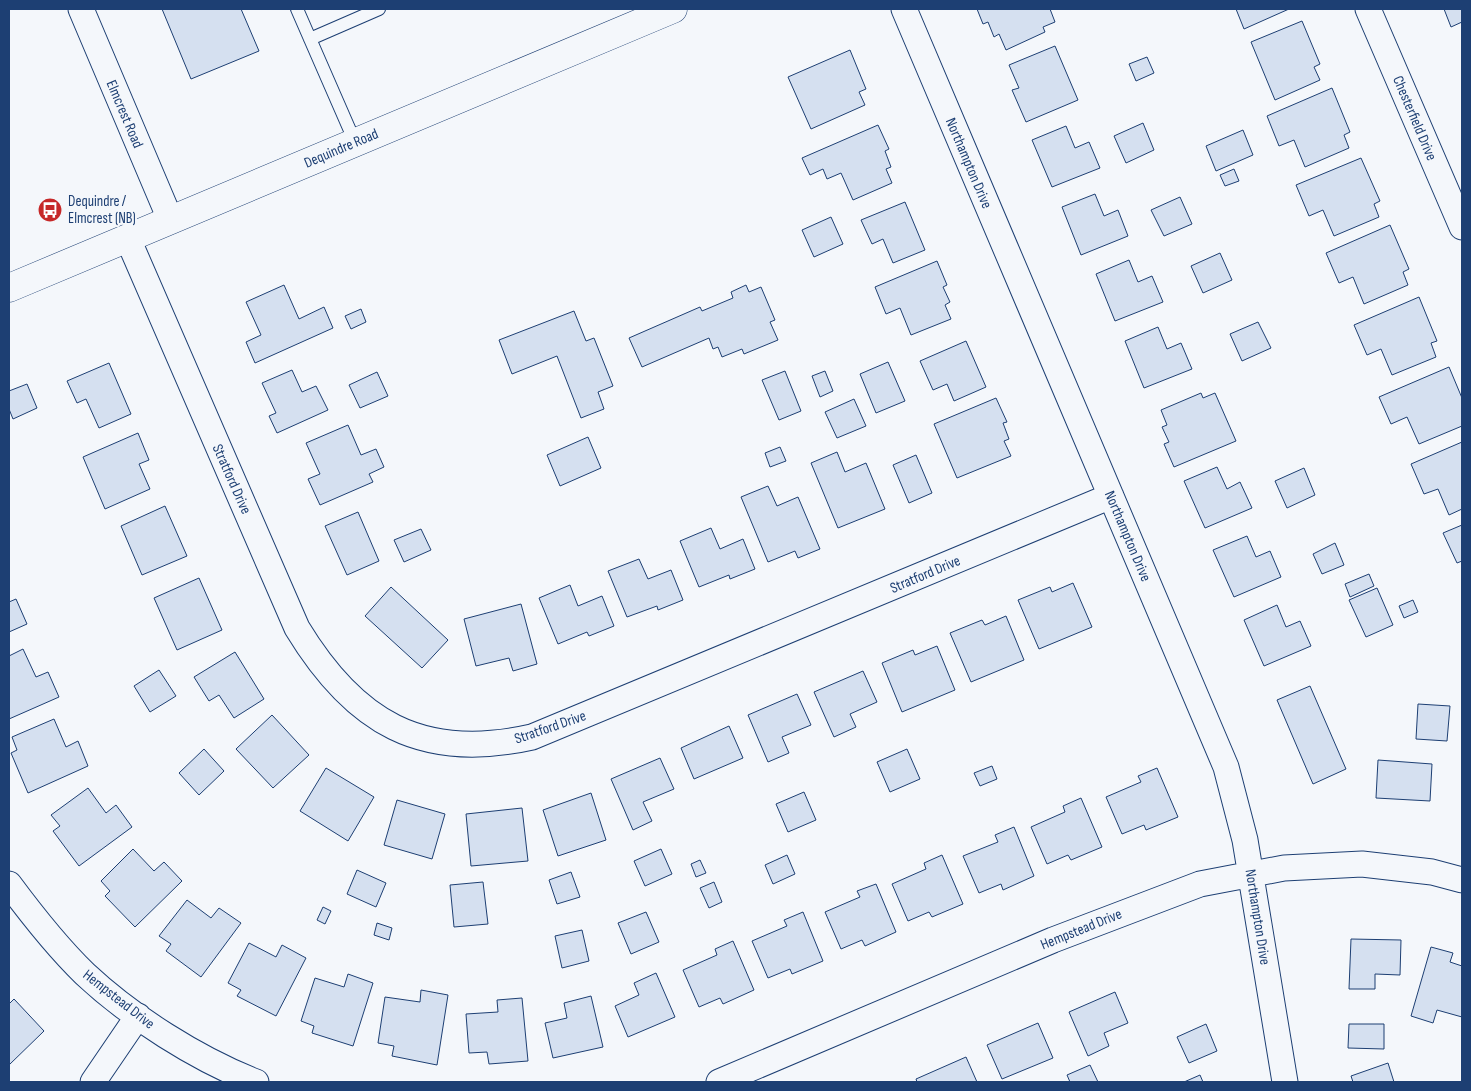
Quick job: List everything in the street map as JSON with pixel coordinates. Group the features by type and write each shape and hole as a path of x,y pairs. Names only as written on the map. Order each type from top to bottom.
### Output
{"main road":[{"name":"Dequindre Road","path":"9,288 674,9"}],"street":[{"name":"Elmcrest Road","path":"81,9 170,219"},
{"name":"Northampton Drive","path":"904,9 1226,767 1243,830 1285,1082"},
{"name":"Chesterfield Drive","path":"1368,9 1462,227"},
{"name":"Stratford Drive","path":"128,239 301,634 321,665 348,696 383,721 428,739 455,745 483,746 532,737 1111,496"},
{"name":"Hempstead Drive","path":"719,1082 1071,932 1193,886 1284,868 1362,864 1432,872 1462,880"},
{"name":"Hempstead Drive","path":"9,884 36,920 85,974 138,1016 190,1050 256,1082"},
{"path":"93,1082 138,1016"}],"lane":[{"path":"297,9 355,142"},
{"path":"310,39 379,9"}],"building":[{"path":"162,9 241,9 259,51 191,79"},
{"path":"977,9 1050,9 1055,22 1043,27 1045,32 1006,50 999,34 994,37 988,22 983,24"},
{"path":"1236,9 1289,9 1244,29"},
{"path":"1444,9 1462,9 1462,22 1451,27"},
{"path":"1302,21 1320,64 1314,67 1320,80 1275,100 1251,42"},
{"path":"1055,46 1078,100 1026,122 1012,90 1019,88 1009,65"},
{"path":"850,50 866,89 859,92 865,105 811,129 788,77"},
{"path":"1147,57 1154,73 1136,81 1129,64"},
{"path":"1332,88 1350,132 1344,135 1349,148 1305,167 1294,140 1279,146 1267,116"},
{"path":"1143,123 1154,150 1126,163 1114,136"},
{"path":"878,125 889,149 885,151 891,167 886,169 892,183 853,200 841,173 827,179 823,169 810,175 802,158"},
{"path":"1066,126 1075,148 1089,142 1100,168 1052,187 1032,140"},
{"path":"1243,130 1253,155 1216,171 1206,146"},
{"path":"1361,158 1380,201 1374,204 1379,217 1334,236 1323,210 1309,216 1296,185"},
{"path":"1234,169 1239,181 1225,186 1220,175"},
{"path":"1095,194 1104,216 1118,210 1128,236 1081,255 1062,207"},
{"path":"1180,197 1192,224 1164,236 1151,210"},
{"path":"905,202 925,250 893,263 883,239 872,244 861,220"},
{"path":"831,217 843,244 814,257 802,230"},
{"path":"1390,225 1409,269 1403,272 1408,285 1364,304 1353,277 1339,283 1326,253"},
{"path":"1220,253 1232,280 1203,293 1191,266"},
{"path":"1129,260 1138,282 1152,276 1163,302 1115,321 1096,274"},
{"path":"937,261 947,285 943,287 950,302 945,305 951,319 911,335 900,308 886,314 875,287"},
{"path":"284,285 299,319 324,307 333,328 255,363 246,342 261,335 246,302"},
{"path":"746,285 749,292 761,287 775,320 770,322 778,340 744,354 742,349 722,357 718,347 713,349 709,338 642,367 629,338 700,307 702,311 733,298 731,292"},
{"path":"1419,297 1437,341 1431,343 1436,357 1392,375 1381,349 1367,355 1354,325"},
{"path":"361,309 366,322 351,329 345,316"},
{"path":"574,311 586,341 594,338 613,386 598,392 604,409 581,418 557,356 512,374 499,340"},
{"path":"1258,322 1271,348 1242,361 1230,334"},
{"path":"1158,327 1167,349 1181,343 1192,369 1144,388 1125,341"},
{"path":"966,341 986,387 954,401 947,384 933,390 920,361"},
{"path":"888,362 905,401 876,413 860,374"},
{"path":"109,363 131,414 99,428 86,399 77,403 67,381"},
{"path":"1449,367 1462,398 1462,426 1419,444 1407,417 1391,424 1379,397"},
{"path":"292,370 302,392 316,386 328,410 277,433 269,416 276,413 262,383"},
{"path":"785,371 801,411 779,420 762,380"},
{"path":"825,371 833,391 820,397 812,376"},
{"path":"377,372 388,396 360,408 349,385"},
{"path":"27,384 37,408 13,419 9,409 9,391"},
{"path":"1201,393 1203,398 1215,393 1236,441 1174,467 1164,444 1169,442 1162,427 1167,425 1161,410"},
{"path":"996,398 1007,422 1003,423 1009,439 1004,441 1011,456 957,478 934,424"},
{"path":"854,399 866,426 837,438 825,412"},
{"path":"348,425 361,455 376,449 384,467 369,474 373,482 320,505 308,479 320,474 306,443"},
{"path":"138,433 149,460 139,464 150,489 105,509 83,457"},
{"path":"588,437 601,468 560,486 547,455"},
{"path":"1462,442 1462,509 1449,515 1438,489 1424,494 1411,464"},
{"path":"780,447 786,461 770,467 765,453"},
{"path":"837,452 845,472 866,463 885,509 838,528 811,463"},
{"path":"916,455 932,493 909,503 893,465"},
{"path":"1217,467 1227,489 1240,482 1252,508 1205,528 1184,481"},
{"path":"1304,468 1315,495 1287,508 1275,481"},
{"path":"768,486 777,506 798,497 820,549 798,558 795,551 768,562 741,497"},
{"path":"165,506 187,556 142,575 121,526"},
{"path":"358,512 379,561 347,575 325,526"},
{"path":"1462,525 1462,561 1457,563 1443,533"},
{"path":"711,528 720,549 743,539 755,569 730,579 729,575 699,587 680,541"},
{"path":"421,529 431,550 404,562 394,540"},
{"path":"1247,536 1256,557 1270,551 1281,577 1234,597 1213,550"},
{"path":"1335,543 1344,565 1322,574 1313,554"},
{"path":"639,559 648,579 671,570 683,600 658,610 657,606 627,617 608,571"},
{"path":"1369,574 1374,586 1350,597 1345,584"},
{"path":"199,578 222,630 177,650 154,598"},
{"path":"1073,583 1092,627 1039,649 1018,600 1050,587 1052,592"},
{"path":"570,585 578,606 602,596 614,626 589,636 587,632 558,644 539,598"},
{"path":"391,587 448,640 422,668 365,616"},
{"path":"1377,588 1393,625 1366,637 1349,600"},
{"path":"16,599 27,624 9,632 9,602"},
{"path":"1413,600 1418,612 1404,618 1399,606"},
{"path":"521,604 537,664 513,671 509,658 476,666 464,619"},
{"path":"1277,605 1286,627 1300,621 1311,646 1264,666 1244,620"},
{"path":"1006,616 1024,660 971,682 950,633 982,620 985,625"},
{"path":"937,646 955,690 902,712 882,663 913,650 915,655"},
{"path":"23,649 36,677 48,672 59,697 9,719 9,656"},
{"path":"235,652 264,699 234,718 219,695 209,701 194,677"},
{"path":"159,670 176,696 150,712 134,686"},
{"path":"863,671 877,702 850,714 856,727 834,737 814,692"},
{"path":"1310,686 1346,769 1313,784 1277,700"},
{"path":"797,694 811,725 782,737 789,753 768,762 748,715"},
{"path":"1418,704 1450,706 1447,741 1416,739"},
{"path":"272,715 309,755 273,788 236,749"},
{"path":"54,719 66,747 78,741 88,766 28,793 11,753 17,750 12,737"},
{"path":"729,726 743,758 694,779 681,748"},
{"path":"204,749 224,771 199,795 179,773"},
{"path":"907,749 920,779 890,792 877,762"},
{"path":"660,758 674,789 643,802 652,821 633,830 611,779"},
{"path":"1378,760 1432,764 1430,801 1376,798"},
{"path":"992,766 997,779 980,786 974,773"},
{"path":"326,768 374,797 348,841 300,811"},
{"path":"1157,768 1178,817 1146,830 1144,825 1122,834 1106,797 1141,782 1138,776"},
{"path":"88,788 106,813 116,805 132,827 79,866 53,831 60,826 51,815"},
{"path":"804,792 816,820 788,832 776,804"},
{"path":"591,793 606,840 558,856 543,810"},
{"path":"1081,798 1102,847 1071,860 1068,855 1047,864 1031,827 1065,812 1063,806"},
{"path":"397,800 445,814 432,859 384,845"},
{"path":"522,808 528,861 471,866 466,814"},
{"path":"1014,827 1034,876 1003,890 1001,884 979,893 963,856 998,842 995,835"},
{"path":"133,849 154,871 164,862 182,881 135,927 105,896 110,891 101,881"},
{"path":"661,849 672,874 645,886 634,861"},
{"path":"787,855 795,874 773,884 765,865"},
{"path":"942,855 963,904 932,917 929,912 908,921 892,884 926,869 924,863"},
{"path":"700,860 706,873 696,877 691,864"},
{"path":"357,870 386,883 376,907 347,894"},
{"path":"571,872 580,897 557,904 549,880"},
{"path":"483,882 488,924 454,927 450,885"},
{"path":"714,882 722,902 709,908 700,888"},
{"path":"876,884 896,932 865,946 862,940 841,949 825,912 860,897 857,891"},
{"path":"187,900 211,918 219,908 241,923 201,977 166,951 171,944 159,936"},
{"path":"323,907 331,911 325,924 317,920"},
{"path":"646,912 659,942 631,954 618,923"},
{"path":"803,912 823,961 792,974 790,969 768,978 752,941 787,926 784,920"},
{"path":"377,923 392,928 389,940 374,935"},
{"path":"582,930 589,961 562,968 555,936"},
{"path":"1351,939 1401,940 1400,975 1375,974 1375,989 1349,989"},
{"path":"733,941 754,990 723,1004 720,998 699,1007 683,970 717,955 715,949"},
{"path":"249,943 276,957 282,945 306,958 276,1016 237,996 241,990 228,983"},
{"path":"1431,947 1453,953 1450,962 1462,966 1462,1017 1437,1010 1433,1023 1411,1016"},
{"path":"656,973 675,1017 628,1037 615,1006 639,995 634,983"},
{"path":"348,974 373,983 353,1046 312,1033 314,1026 301,1021 315,978 344,987"},
{"path":"421,990 448,995 437,1065 392,1056 394,1046 378,1043 385,997 420,1002"},
{"path":"1115,992 1128,1023 1104,1033 1109,1046 1088,1056 1069,1012"},
{"path":"591,996 603,1047 553,1058 545,1023 567,1018 564,1003"},
{"path":"522,998 528,1061 489,1064 487,1052 469,1053 466,1014 498,1012 497,1000"},
{"path":"14,999 44,1031 9,1065 9,1004"},
{"path":"1038,1023 1053,1058 1002,1079 987,1045"},
{"path":"1206,1024 1217,1051 1189,1063 1177,1037"},
{"path":"1349,1024 1384,1024 1384,1049 1348,1048"},
{"path":"966,1057 977,1082 917,1082 916,1079"},
{"path":"1388,1063 1394,1082 1353,1082 1351,1076"},
{"path":"1090,1065 1098,1082 1070,1082 1067,1075"},
{"path":"1200,1075 1203,1082 1184,1082"}],"place":[{"name":"Dequindre / Elmcrest (NB)","path":"50,210"}]}
